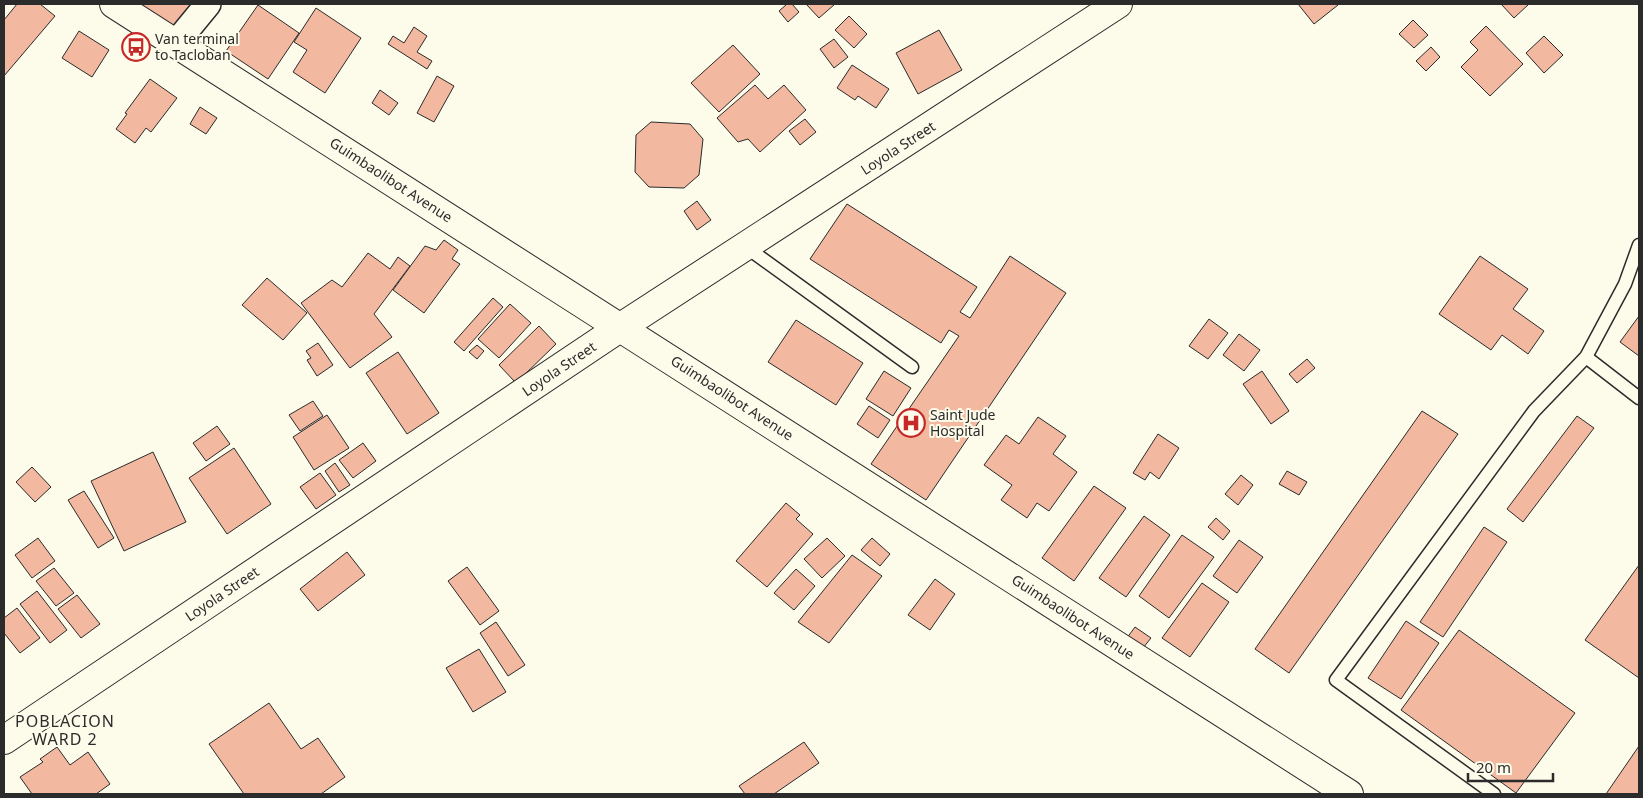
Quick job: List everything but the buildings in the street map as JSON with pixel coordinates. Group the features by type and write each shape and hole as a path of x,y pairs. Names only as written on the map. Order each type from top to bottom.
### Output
{"main road":[{"name":"Guimbaolibot Avenue","path":"114,4 621,327 1334,791"},
{"name":"Loyola Street","path":"4,740 621,327 1118,4"}],"street":[{"path":"176,43 208,4"}],"lane":[{"path":"1494,794 1336,680 1534,411 1586,357 1625,284 1639,245"},
{"path":"746,247 912,367"},
{"path":"1586,357 1639,398"}],"place":[{"name":"Van terminal to Tacloban","path":"136,47"},
{"name":"Saint Jude Hospital","path":"911,423"}],"district":[{"name":"POBLACION WARD 2","path":"65,730"}]}
